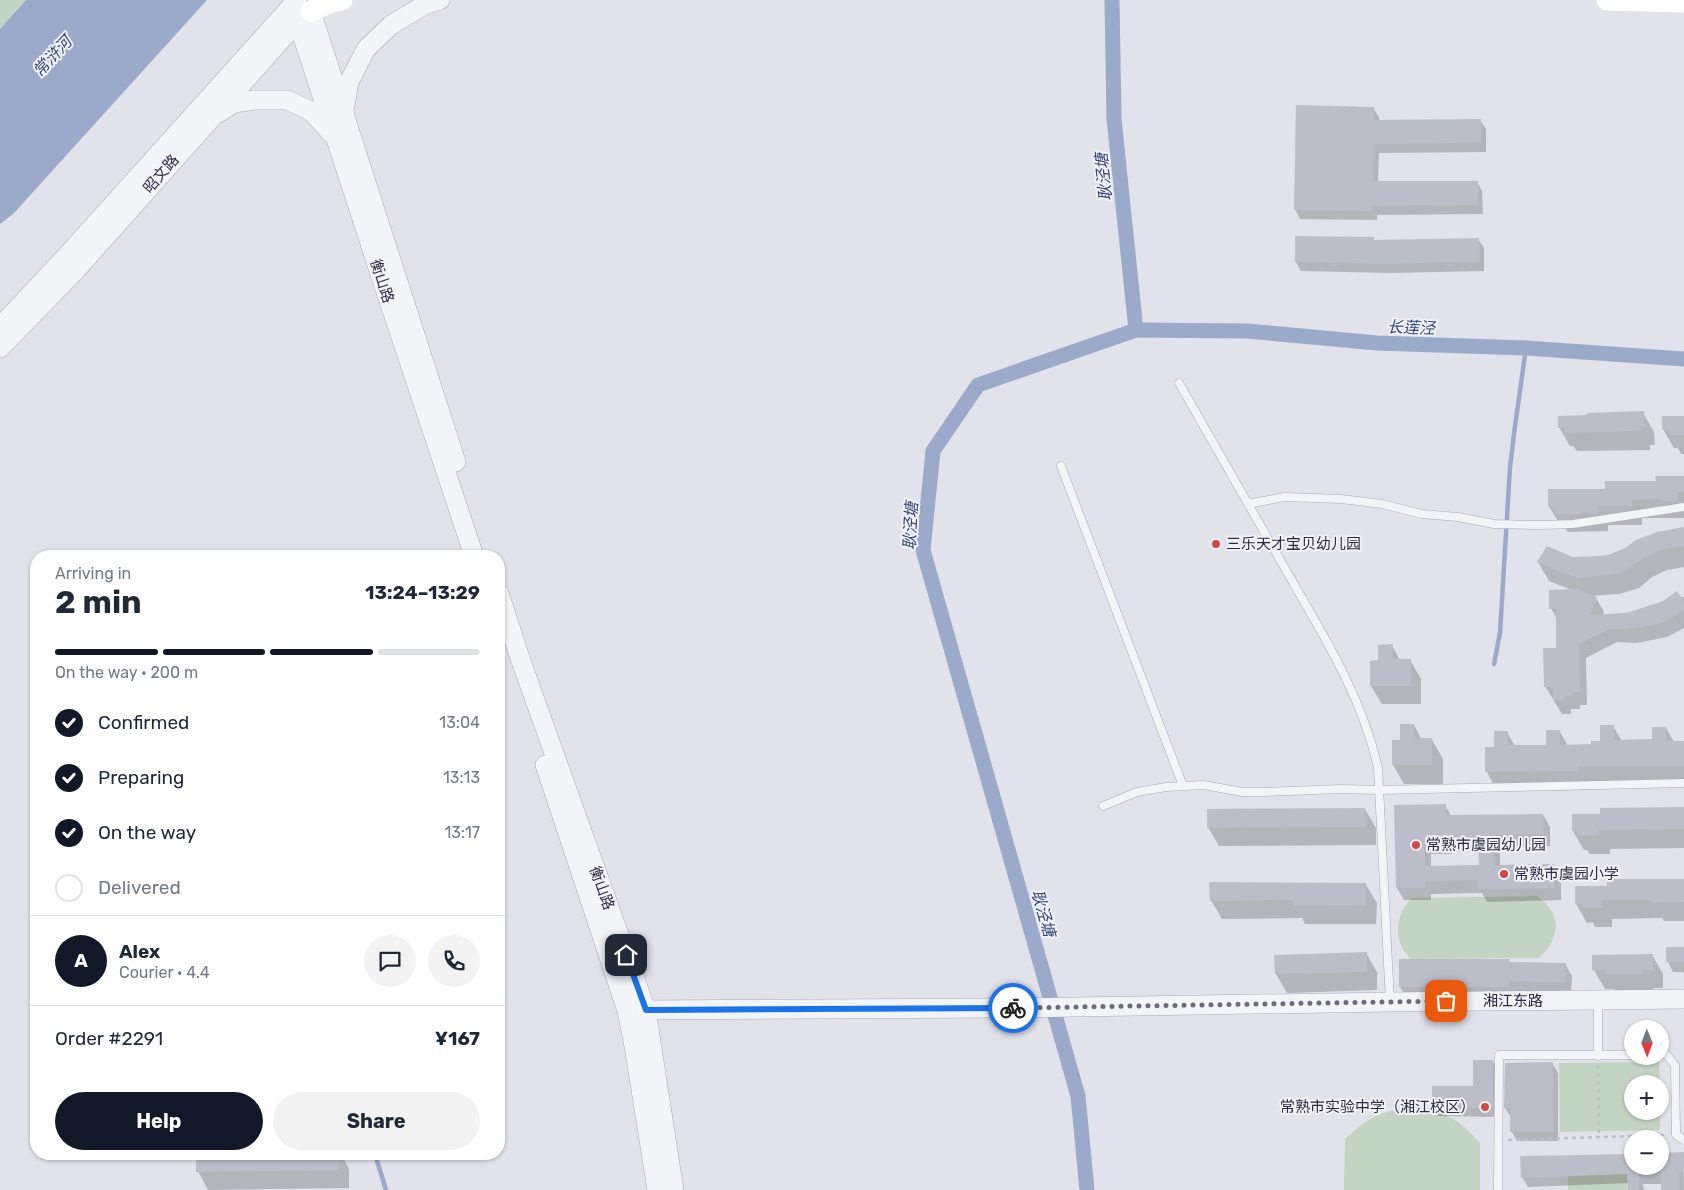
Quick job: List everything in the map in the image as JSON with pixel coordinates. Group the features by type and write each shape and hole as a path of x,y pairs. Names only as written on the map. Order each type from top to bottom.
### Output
{"main road":[{"path":"304,7 342,0"},
{"path":"1607,0 1684,2"}],"street":[{"path":"344,114 349,82 366,49 391,25 426,4 440,0"},
{"name":"衡山路","path":"304,7 344,114 485,550"},
{"name":"衡山路","path":"304,7 336,138 472,550"},
{"name":"昭文路","path":"0,348 77,269 210,118 304,7"},
{"path":"0,327 71,250 304,7"},
{"path":"210,118 234,104 255,100 287,100 312,111 336,138"},
{"name":"衡山路","path":"505,612 646,1010 674,1190"},
{"name":"衡山路","path":"505,647 627,1011 657,1190"},
{"name":"湘江东路","path":"646,1010 1684,1000"}],"lane":[{"path":"1179,384 1338,662 1353,691 1372,740 1378,768 1390,1002"},
{"path":"1061,466 1183,786"},
{"path":"1248,504 1284,497 1341,499 1382,504 1422,514 1458,517 1494,524 1519,525 1573,524 1684,507"},
{"path":"1103,806 1136,792 1204,785 1242,792 1264,792 1684,783"},
{"path":"1598,1000 1598,1056"},
{"path":"1498,1190 1499,1055 1624,1055"},
{"path":"1669,1058 1675,1065 1676,1135 1684,1140"}],"path":[{"path":"1598,1056 1599,1138"},
{"path":"1498,1140 1676,1135"}],"green space":[{"path":"0,0 26,0 0,29"},
{"path":"1537,896 1551,910 1556,926 1551,942 1539,958 1411,959 1401,945 1398,936 1399,920 1406,905 1412,898"},
{"path":"1624,1062 1624,1065 1659,1065 1660,1075 1624,1075 1624,1120 1660,1120 1660,1130 1560,1132 1559,1063"},
{"path":"1415,1107 1444,1114 1458,1122 1480,1143 1480,1190 1344,1190 1345,1139 1361,1125 1377,1116 1394,1110"},
{"path":"1624,1174 1627,1175 1628,1190 1568,1190 1568,1175"}],"water":[{"name":"常浒河","path":"26,0 207,0 14,213 0,224 0,29"}],"building":[{"path":"1296,105 1374,107 1374,120 1481,119 1481,143 1374,144 1373,181 1478,181 1478,205 1372,206 1372,211 1294,210"},
{"path":"1295,236 1374,237 1374,240 1479,238 1480,262 1385,264 1295,262"},
{"path":"1644,411 1645,426 1640,426 1640,431 1564,433 1564,427 1558,428 1558,416"},
{"path":"1662,416 1684,416 1684,435 1669,435 1668,430 1662,430"},
{"path":"1655,476 1684,476 1684,492 1678,492 1678,501 1663,501 1663,499 1632,500 1632,506 1598,506 1598,513 1556,514 1555,507 1548,507 1548,489 1605,489 1605,481 1656,481"},
{"path":"1684,527 1684,546 1664,549 1648,555 1617,574 1576,578 1537,562 1547,546 1573,557 1608,555 1625,548 1636,540 1657,532"},
{"path":"1577,589 1597,597 1590,615 1633,611 1663,601 1677,591 1684,601 1684,609 1659,624 1628,629 1609,629 1579,644 1580,692 1573,692 1573,696 1564,696 1564,701 1553,701 1553,687 1544,687 1543,648 1556,648 1556,609 1549,609 1549,590"},
{"path":"1393,644 1393,659 1411,659 1411,686 1370,686 1370,661 1378,660 1378,645"},
{"path":"1400,724 1414,724 1414,738 1432,738 1432,765 1392,765 1392,740 1400,740"},
{"path":"1600,725 1614,725 1614,740 1652,739 1652,727 1666,727 1666,741 1684,741 1684,767 1578,767 1578,771 1485,772 1485,747 1494,747 1494,731 1508,731 1508,745 1546,745 1546,730 1560,730 1560,745 1591,744 1591,741 1600,741"},
{"path":"1446,804 1446,815 1543,814 1544,834 1493,835 1494,865 1554,864 1555,888 1478,889 1478,880 1425,881 1425,888 1396,888 1394,805","holes":["1445,839 1478,839 1479,865 1425,866 1425,842 1445,842"]},
{"path":"1684,807 1684,829 1599,830 1599,835 1578,836 1577,831 1572,831 1572,814 1600,814 1600,808"},
{"path":"1365,808 1366,827 1207,828 1207,809"},
{"path":"1607,879 1684,879 1684,902 1652,903 1652,900 1610,900 1601,901 1602,908 1583,908 1583,904 1575,904 1575,886 1607,886"},
{"path":"1209,882 1366,883 1366,905 1293,906 1293,900 1210,901"},
{"path":"1666,947 1684,947 1684,962 1666,962"},
{"path":"1367,952 1367,972 1275,974 1274,955"},
{"path":"1653,954 1653,970 1643,970 1643,975 1605,975 1605,970 1592,970 1592,955"},
{"path":"1399,959 1510,959 1509,962 1566,963 1565,983 1509,981 1509,987 1399,987"},
{"path":"1473,1060 1493,1060 1493,1108 1432,1108 1432,1086 1473,1086"},
{"path":"1553,1062 1554,1132 1510,1132 1510,1108 1504,1108 1505,1063"},
{"path":"1684,1152 1684,1169 1679,1174 1680,1190 1661,1190 1661,1175 1669,1175 1669,1153"},
{"path":"1624,1154 1624,1174 1521,1178 1520,1156"},
{"path":"196,1160 339,1160 339,1170 196,1172"},
{"path":"1627,1175 1639,1175 1639,1190 1628,1190"}],"waterway":[{"name":"耿泾塘","path":"1087,1190 1078,1096 923,550 933,451 978,385 1136,330 1114,119 1112,0"},
{"name":"长莲泾","path":"1136,330 1247,331 1377,343 1526,348 1684,359"},
{"path":"1494,664 1500,633 1510,467 1526,348"},
{"path":"377,1160 386,1190"}],"way so far":[{"path":"1013,1008 1446,1001"}],"place":[{"name":"三乐天才宝贝幼儿园","path":"1216,544"},
{"name":"常熟市虞园幼儿园","path":"1416,845"},
{"name":"常熟市虞园小学","path":"1504,874"},
{"name":"常熟市实验中学（湘江校区）","path":"1485,1107"}],"route":[{"path":"626,955 646,1010 1013,1008"}]}
